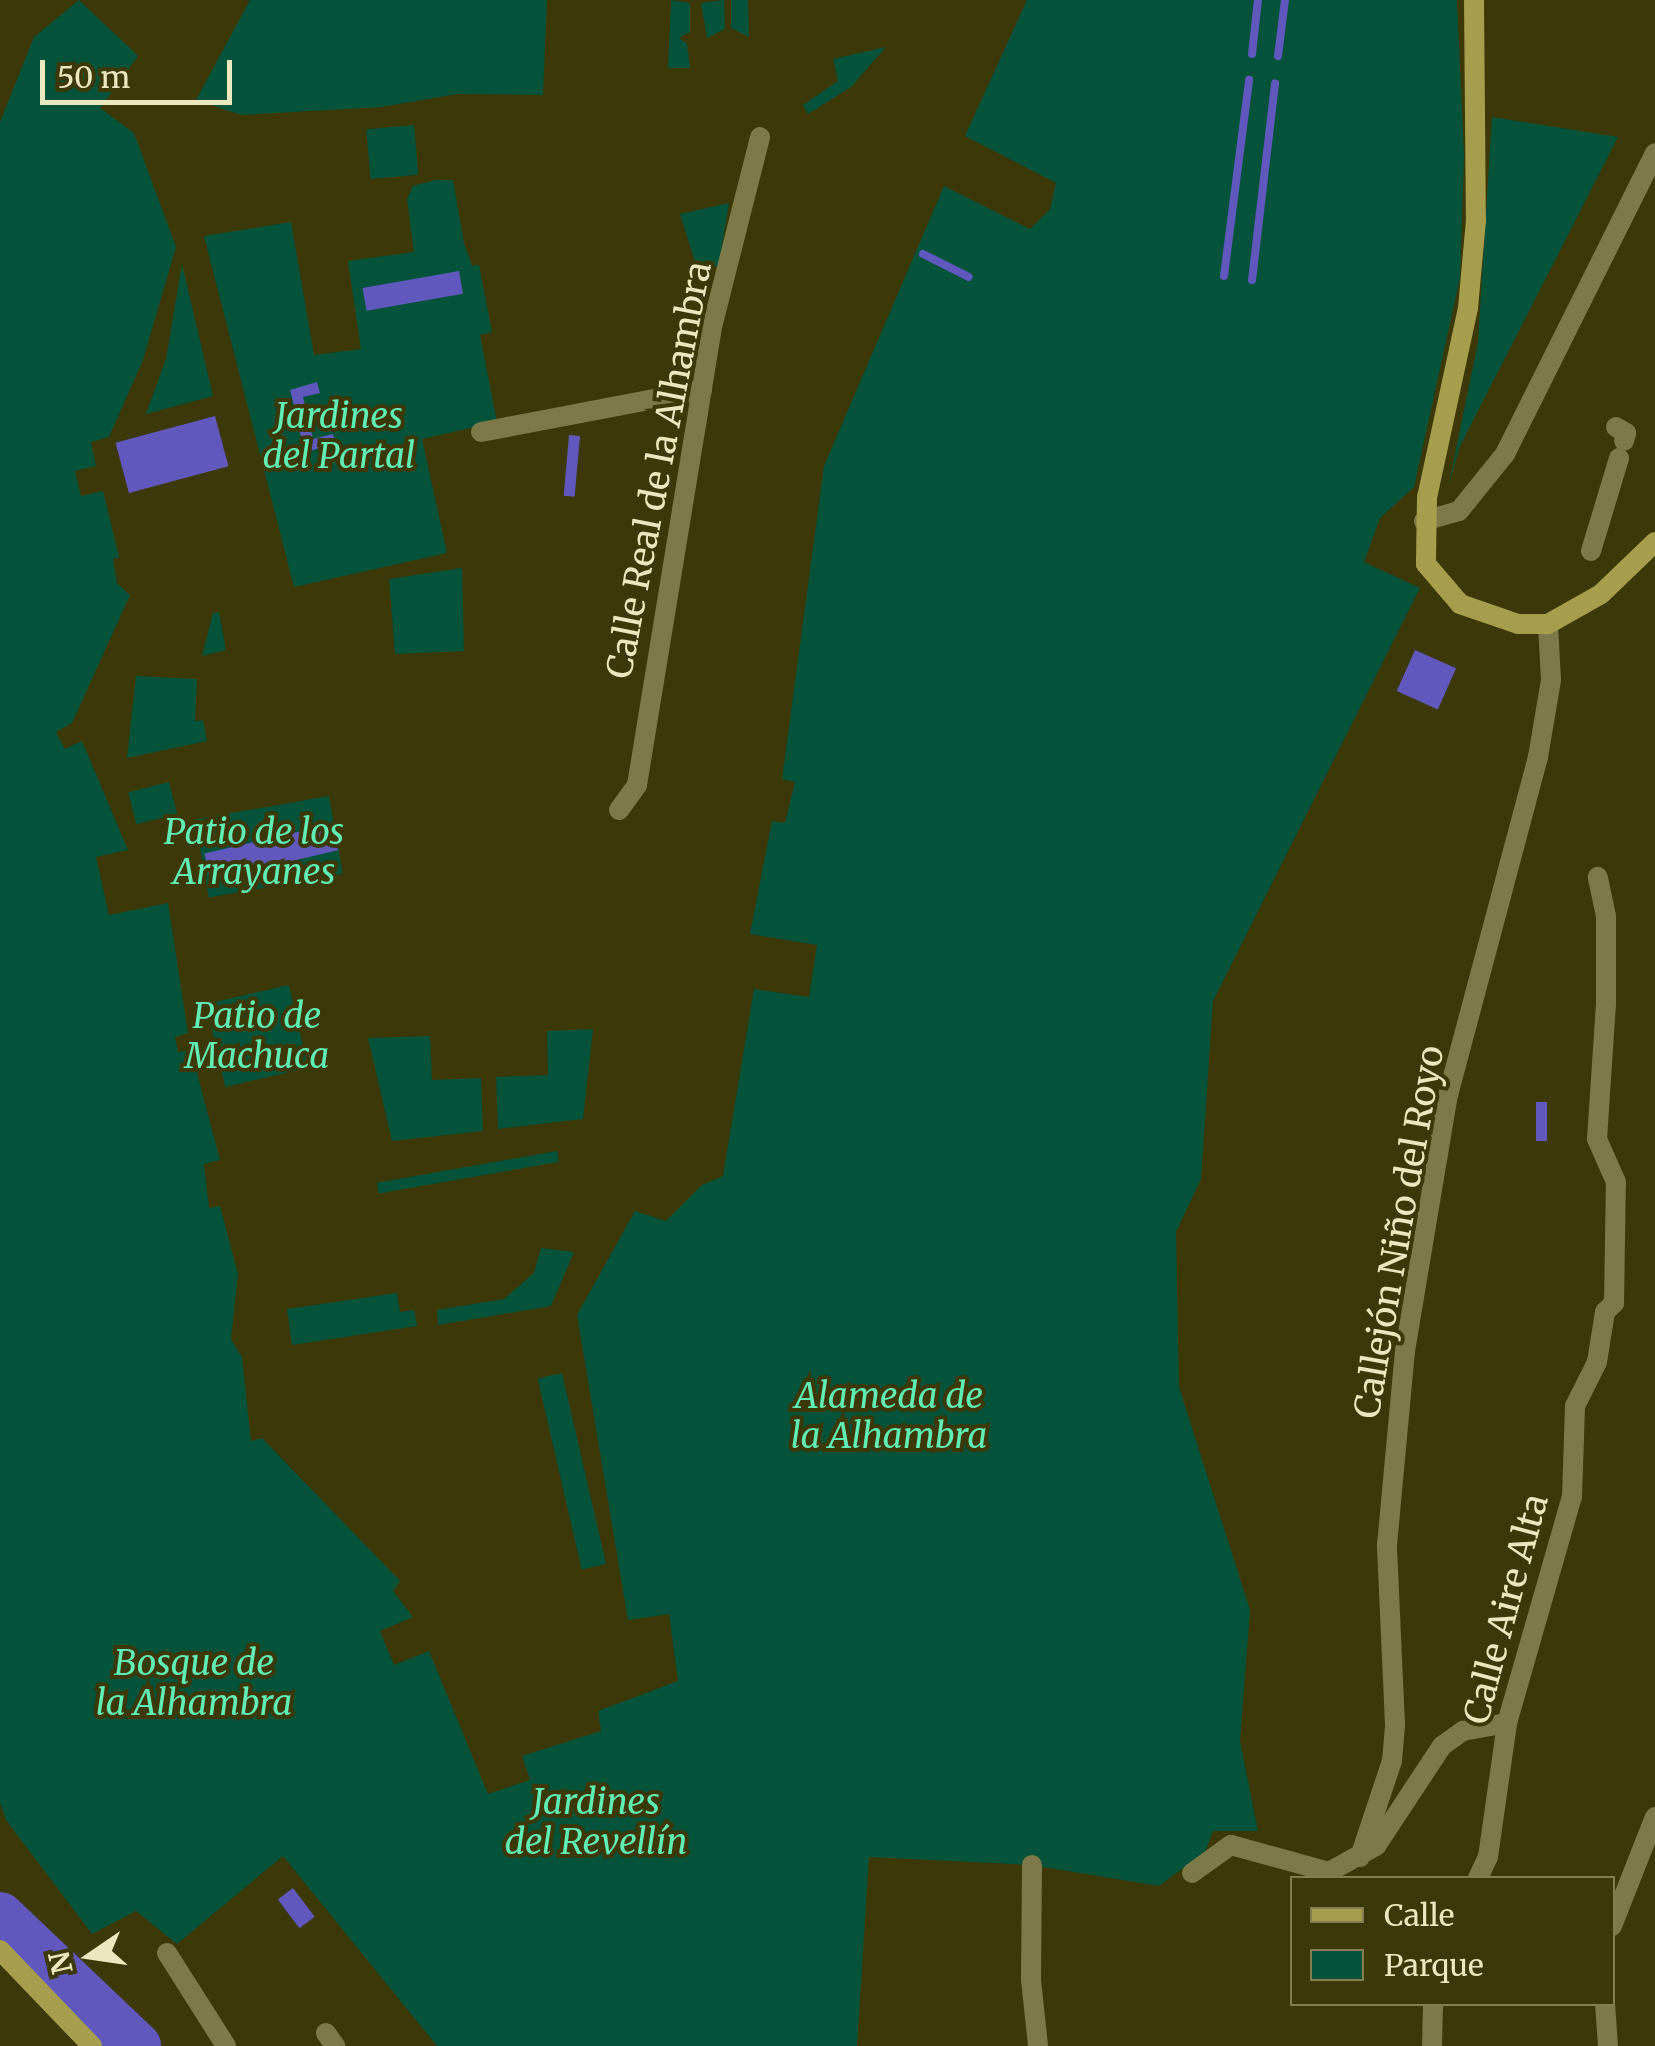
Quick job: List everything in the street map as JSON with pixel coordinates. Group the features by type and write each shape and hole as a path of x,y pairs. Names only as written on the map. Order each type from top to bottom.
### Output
{"street":[{"path":"1474,0 1479,102 1470,290 1423,530 1426,564 1460,604 1518,624 1548,624 1580,610 1655,542"},
{"name":"Calle Real de la Alhambra","path":"619,810 638,784 702,390 760,138"},
{"path":"1423,530 1459,510 1505,454 1655,153"},
{"path":"481,432 702,390"},
{"path":"1592,551 1620,442"},
{"name":"Callejón Niño del Royo","path":"1360,1856 1392,1761 1395,1724 1388,1545 1405,1351 1447,1099 1535,772 1552,680 1548,624"},
{"name":"Calle Aire Alta","path":"1479,1876 1488,1856 1507,1724 1572,1497 1575,1406 1597,1362 1605,1312 1614,1303 1616,1182 1597,1139 1606,1005 1606,916 1598,877"},
{"path":"1192,1873 1231,1845 1329,1872 1376,1846 1442,1746 1463,1731 1507,1724"},
{"path":"1615,1918 1655,1816"},
{"path":"1032,1865 1038,2046"},
{"path":"0,1950 92,2046"},
{"path":"167,1953 226,2046"},
{"path":"1432,2046 1434,2006"},
{"path":"1604,2006 1608,2046"}],"green space":[{"name":"Alameda de la Alhambra","path":"79,0 138,56 100,108 134,133 176,247 143,360 109,437 91,442 96,466 75,471 81,496 103,491 119,557 113,559 117,583 130,595 72,723 56,732 65,749 82,741 128,850 96,857 109,915 168,903 188,1033 175,1037 178,1052 191,1050 220,1160 204,1164 209,1208 220,1206 238,1274 231,1339 242,1357 251,1441 262,1438 400,1581 393,1591 413,1617 380,1631 394,1665 429,1651 488,1794 530,1780 522,1756 601,1731 598,1711 678,1681 669,1614 628,1620 577,1315 635,1211 666,1221 702,1185 723,1176 754,989 809,997 817,945 750,934 772,821 785,823 795,782 782,779 824,466 944,186 1030,229 1050,209 1056,183 965,136 1027,0 1457,0 1464,155 1460,278 1414,487 1380,518 1364,562 1420,588 1213,1001 1201,1179 1176,1232 1179,1387 1250,1610 1240,1741 1258,1831 1213,1831 1205,1852 1159,1886 1032,1865 869,1857 857,2046 437,2046 283,1856 177,1944 136,1911 92,1934 6,1820 0,1803 0,122 34,37"},
{"path":"250,0 547,0 543,95 457,94 381,107 241,115 196,100"},
{"path":"671,0 690,3 690,32 679,38 687,44 690,68 668,68"},
{"path":"724,0 725,29 707,38 701,3"},
{"path":"731,0 748,0 749,37 731,28"},
{"path":"886,47 851,87 808,114 803,105 838,81 833,59"},
{"path":"1492,117 1618,137 1460,446 1449,484 1478,342"},
{"path":"414,125 418,175 371,179 366,129"},
{"name":"Jardines del Partal","path":"453,180 464,243 472,266 479,265 492,332 480,335 497,422 422,439 447,553 294,587 204,236 291,222 314,355 361,349 348,261 414,252 407,199 413,186"},
{"path":"729,203 719,266 698,271 680,214"},
{"path":"182,264 213,396 146,414 166,359"},
{"path":"462,568 464,651 395,654 389,579"},
{"path":"219,612 226,650 202,656 213,613"},
{"path":"136,676 197,679 195,721 203,720 207,741 127,758"},
{"path":"169,782 177,814 136,824 128,792"},
{"name":"Patio de los Arrayanes","path":"329,796 343,874 209,897 195,820"},
{"name":"Patio de Machuca","path":"289,985 308,1068 225,1087 206,1004"},
{"path":"593,1029 583,1119 498,1129 496,1077 548,1075 547,1031"},
{"path":"430,1036 432,1080 481,1078 483,1131 392,1141 368,1038"},
{"path":"557,1151 559,1162 379,1194 377,1183"},
{"path":"541,1248 574,1252 551,1306 438,1325 437,1310 504,1299 534,1273"},
{"path":"397,1293 400,1312 414,1310 417,1326 292,1345 287,1309"},
{"path":"562,1373 606,1564 582,1570 538,1379"}],"shaded area":[{"path":"459,271 463,294 366,311 362,288"},
{"path":"317,382 320,393 303,397 307,413 297,416 290,390"},
{"path":"215,416 228,466 129,493 116,443"},
{"path":"309,422 313,439 333,434 336,444 305,452 298,425"},
{"path":"569,435 580,436 575,497 564,496"},
{"path":"1415,650 1456,668 1438,709 1397,691"},
{"path":"332,824 338,850 210,880 204,853"},
{"path":"1536,1102 1547,1102 1547,1141 1536,1141"},
{"path":"293,1888 315,1917 299,1928 278,1899"}],"waterway":[{"path":"1252,54 1258,0"},
{"path":"1278,56 1285,0"},
{"path":"1224,276 1249,80"},
{"path":"1252,280 1275,83"},
{"path":"923,254 969,277"},
{"path":"0,1916 137,2046"}],"park label":[{"name":"Bosque de la Alhambra","path":"194,1683"},
{"name":"Jardines del Revellín","path":"596,1822"}]}
